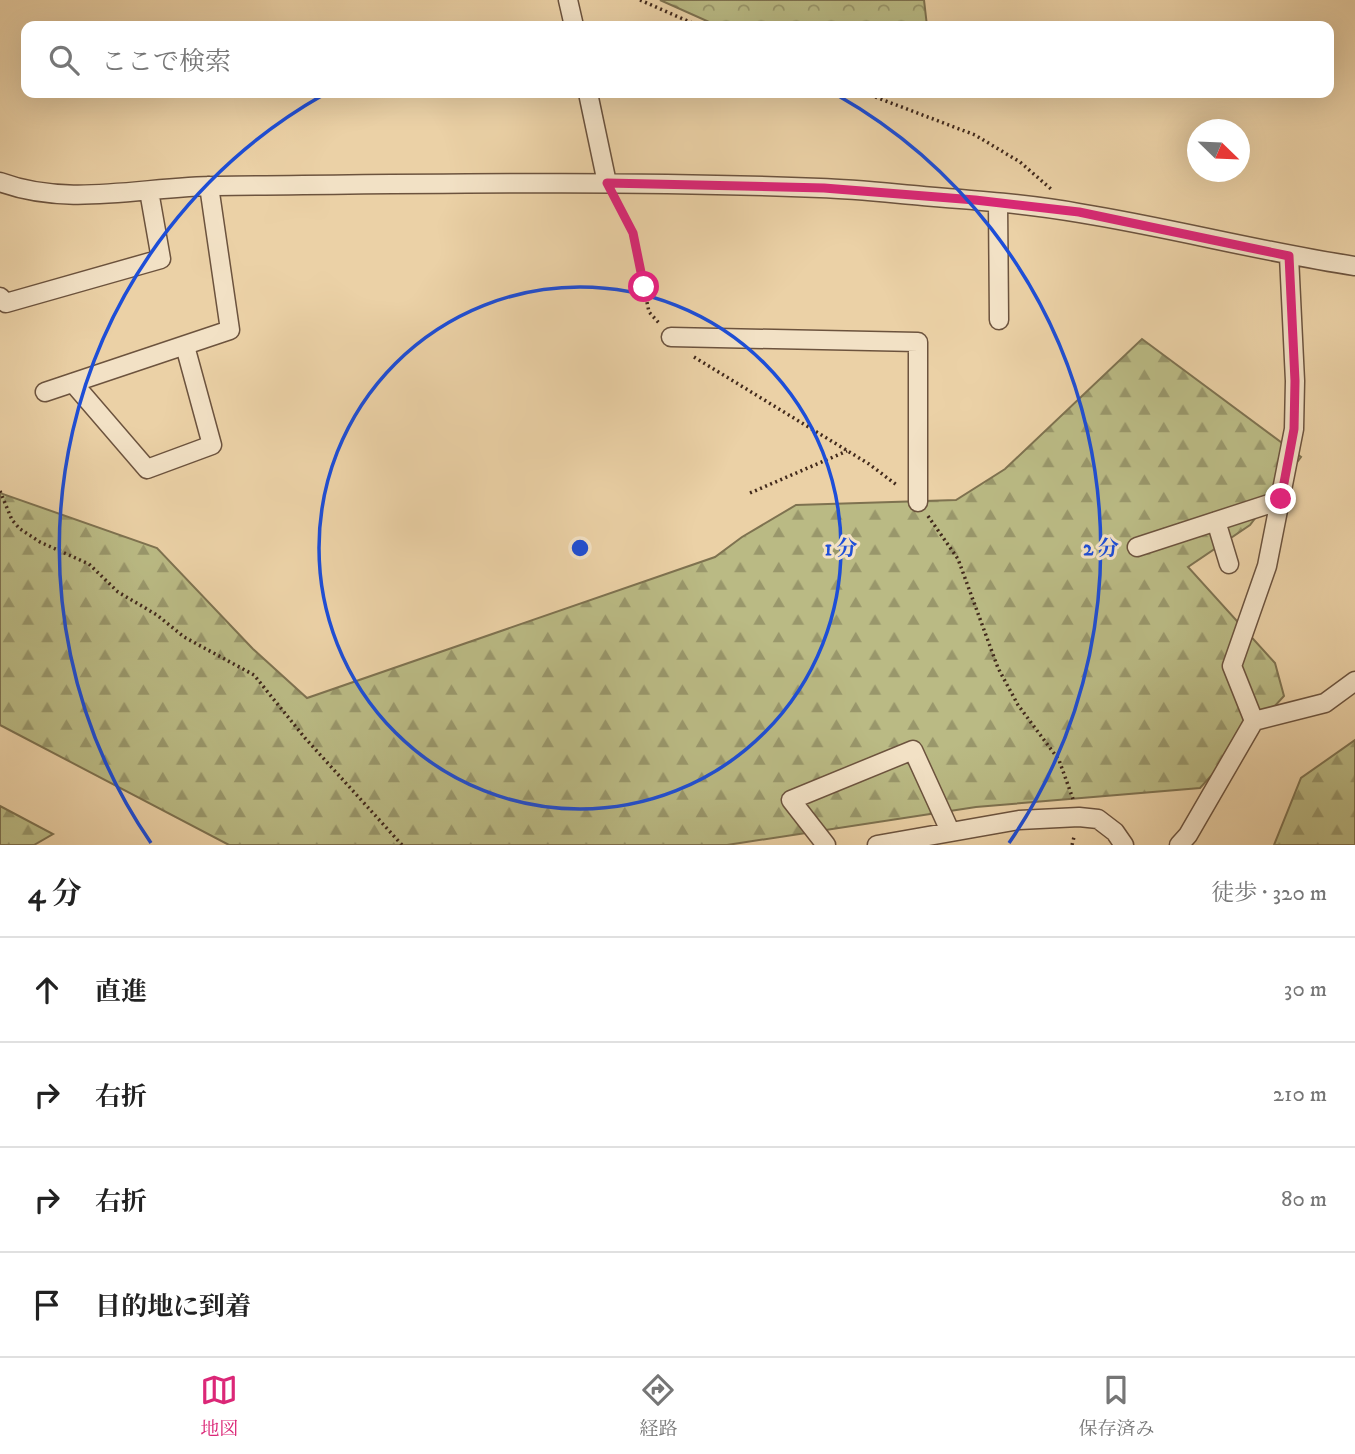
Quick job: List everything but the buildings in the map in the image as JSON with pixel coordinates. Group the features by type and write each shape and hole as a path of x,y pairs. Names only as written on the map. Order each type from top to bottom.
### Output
{"street":[{"path":"568,0 574,21"},
{"path":"589,98 607,183"},
{"path":"0,182 53,194 209,186 607,183 824,188 1079,212 1289,256 1355,267"},
{"path":"45,392 230,330 209,186"},
{"path":"0,297 6,303 161,259 149,191"},
{"path":"998,203 999,320"},
{"path":"1254,721 1232,666 1267,566 1294,429 1289,256"},
{"path":"671,337 918,342 918,502"},
{"path":"73,383 147,469 212,445 186,346"},
{"path":"1137,547 1281,499"},
{"path":"1216,521 1229,564"},
{"path":"1179,845 1188,835 1254,721 1325,703 1355,681"},
{"path":"826,845 792,800 913,750 950,831"},
{"path":"877,845 1019,820 1079,817 1098,820 1115,832 1124,845"}],"path":[{"path":"640,0 688,21"},
{"path":"878,98 975,135 1020,162 1079,212"},
{"path":"607,183 633,233 649,312 681,349 869,464 918,502 958,559 998,668 1018,705 1059,760 1079,817"},
{"path":"750,493 847,451"},
{"path":"0,491 12,520 20,529 40,542 89,564 118,592 157,615 184,637 254,675 304,738 402,845"}],"green space":[{"path":"660,0 924,0 926,21 707,21"},
{"path":"1142,339 1301,457 1250,525 1188,567 1275,663 1284,696 1200,788 976,807 727,845 229,845 0,725 0,493 157,548 253,649 307,698 715,557 742,537 796,505 956,500 1005,469"},
{"path":"1355,740 1355,845 1274,845 1301,778"},
{"path":"0,806 53,834 34,845 0,845"}],"route":[{"path":"644,287 633,233 607,183 824,188 975,200 1079,212 1289,256 1295,381 1294,429 1281,499"}]}
